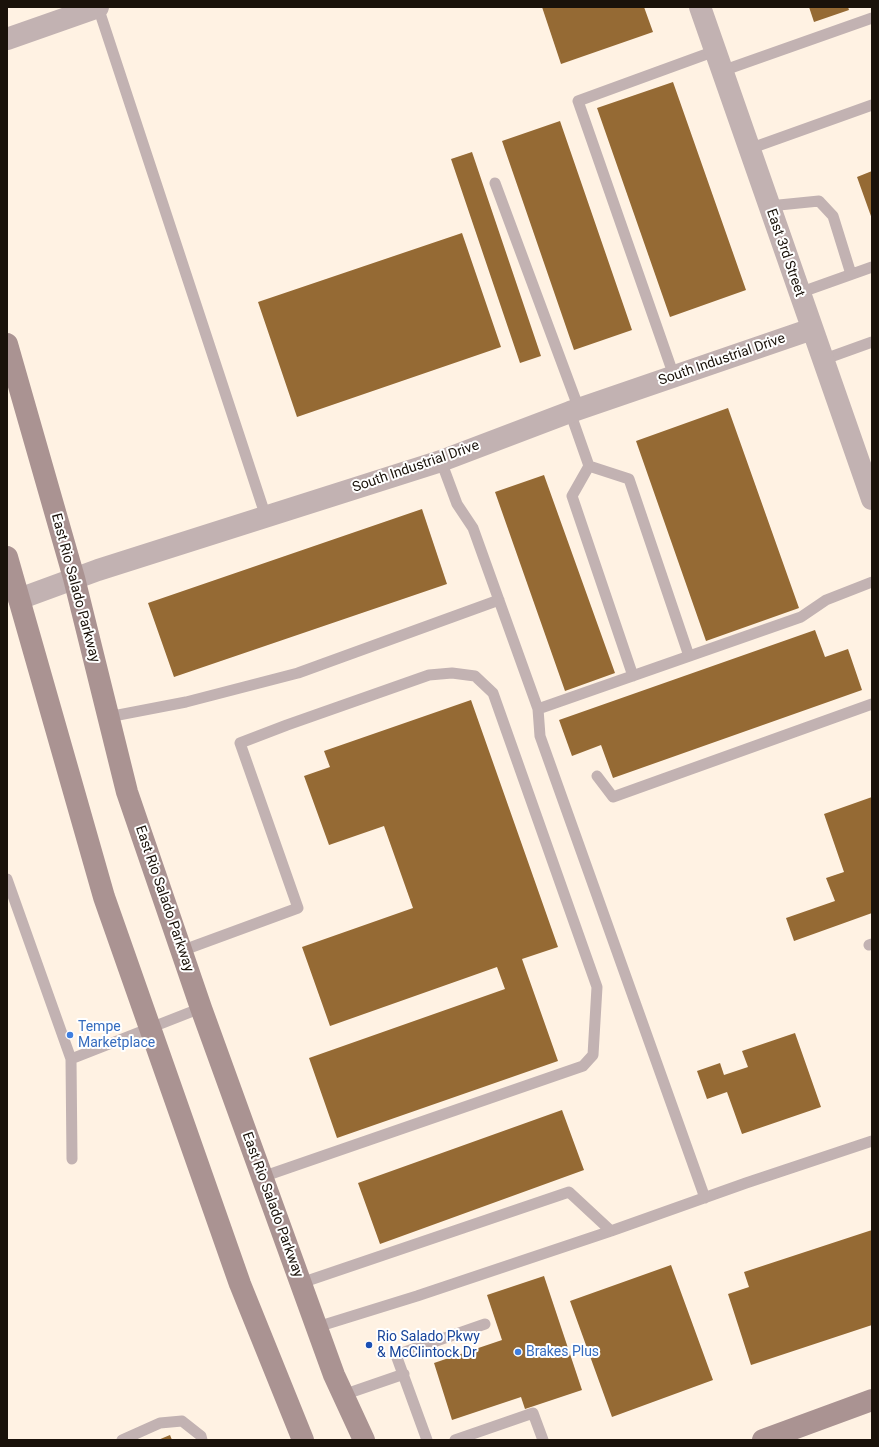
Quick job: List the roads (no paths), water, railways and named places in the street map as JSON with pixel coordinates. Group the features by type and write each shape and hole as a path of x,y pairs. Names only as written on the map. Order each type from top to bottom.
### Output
{"main road":[{"name":"East Rio Salado Parkway","path":"7,344 74,578 127,792 201,1008 316,1327 334,1375 364,1440"},
{"path":"7,557 104,897 240,1284 303,1440"},
{"path":"763,1440 872,1400"}],"street":[{"path":"7,39 98,7"},
{"name":"East 3rd Street","path":"700,7 822,360 866,460 872,499"},
{"name":"South Industrial Drive","path":"19,599 74,578 441,461 574,410 812,329"}],"lane":[{"path":"98,7 266,516"},
{"path":"722,71 872,18"},
{"path":"674,376 578,101 715,51"},
{"path":"750,149 872,105"},
{"path":"495,183 574,410 589,466 572,496 633,676"},
{"path":"769,206 819,201 833,216 851,274"},
{"path":"799,293 872,267"},
{"path":"822,360 872,342"},
{"path":"441,461 457,504 473,528 499,600 538,709 540,736 705,1198"},
{"path":"589,466 629,479 689,656"},
{"path":"538,709 801,617 826,600 872,582"},
{"path":"108,717 186,702 298,673 499,600"},
{"path":"181,951 298,908 240,743 429,675 452,673 474,676 493,693 597,987 593,1055 583,1066 262,1177"},
{"path":"598,776 614,797 872,704"},
{"path":"7,878 71,1059 72,1159"},
{"path":"71,1059 201,1008"},
{"path":"316,1327 418,1296 872,1141"},
{"path":"300,1283 569,1192 611,1231"},
{"path":"427,1440 396,1355 485,1324"},
{"path":"343,1395 404,1374"},
{"path":"455,1440 533,1413 542,1440"},
{"path":"122,1440 160,1423 182,1421 201,1436 202,1440"}],"place":[{"name":"Tempe Marketplace","path":"70,1035"},
{"name":"Rio Salado Pkwy & McClintock Dr","path":"369,1345"},
{"name":"Brakes Plus","path":"518,1352"}]}
